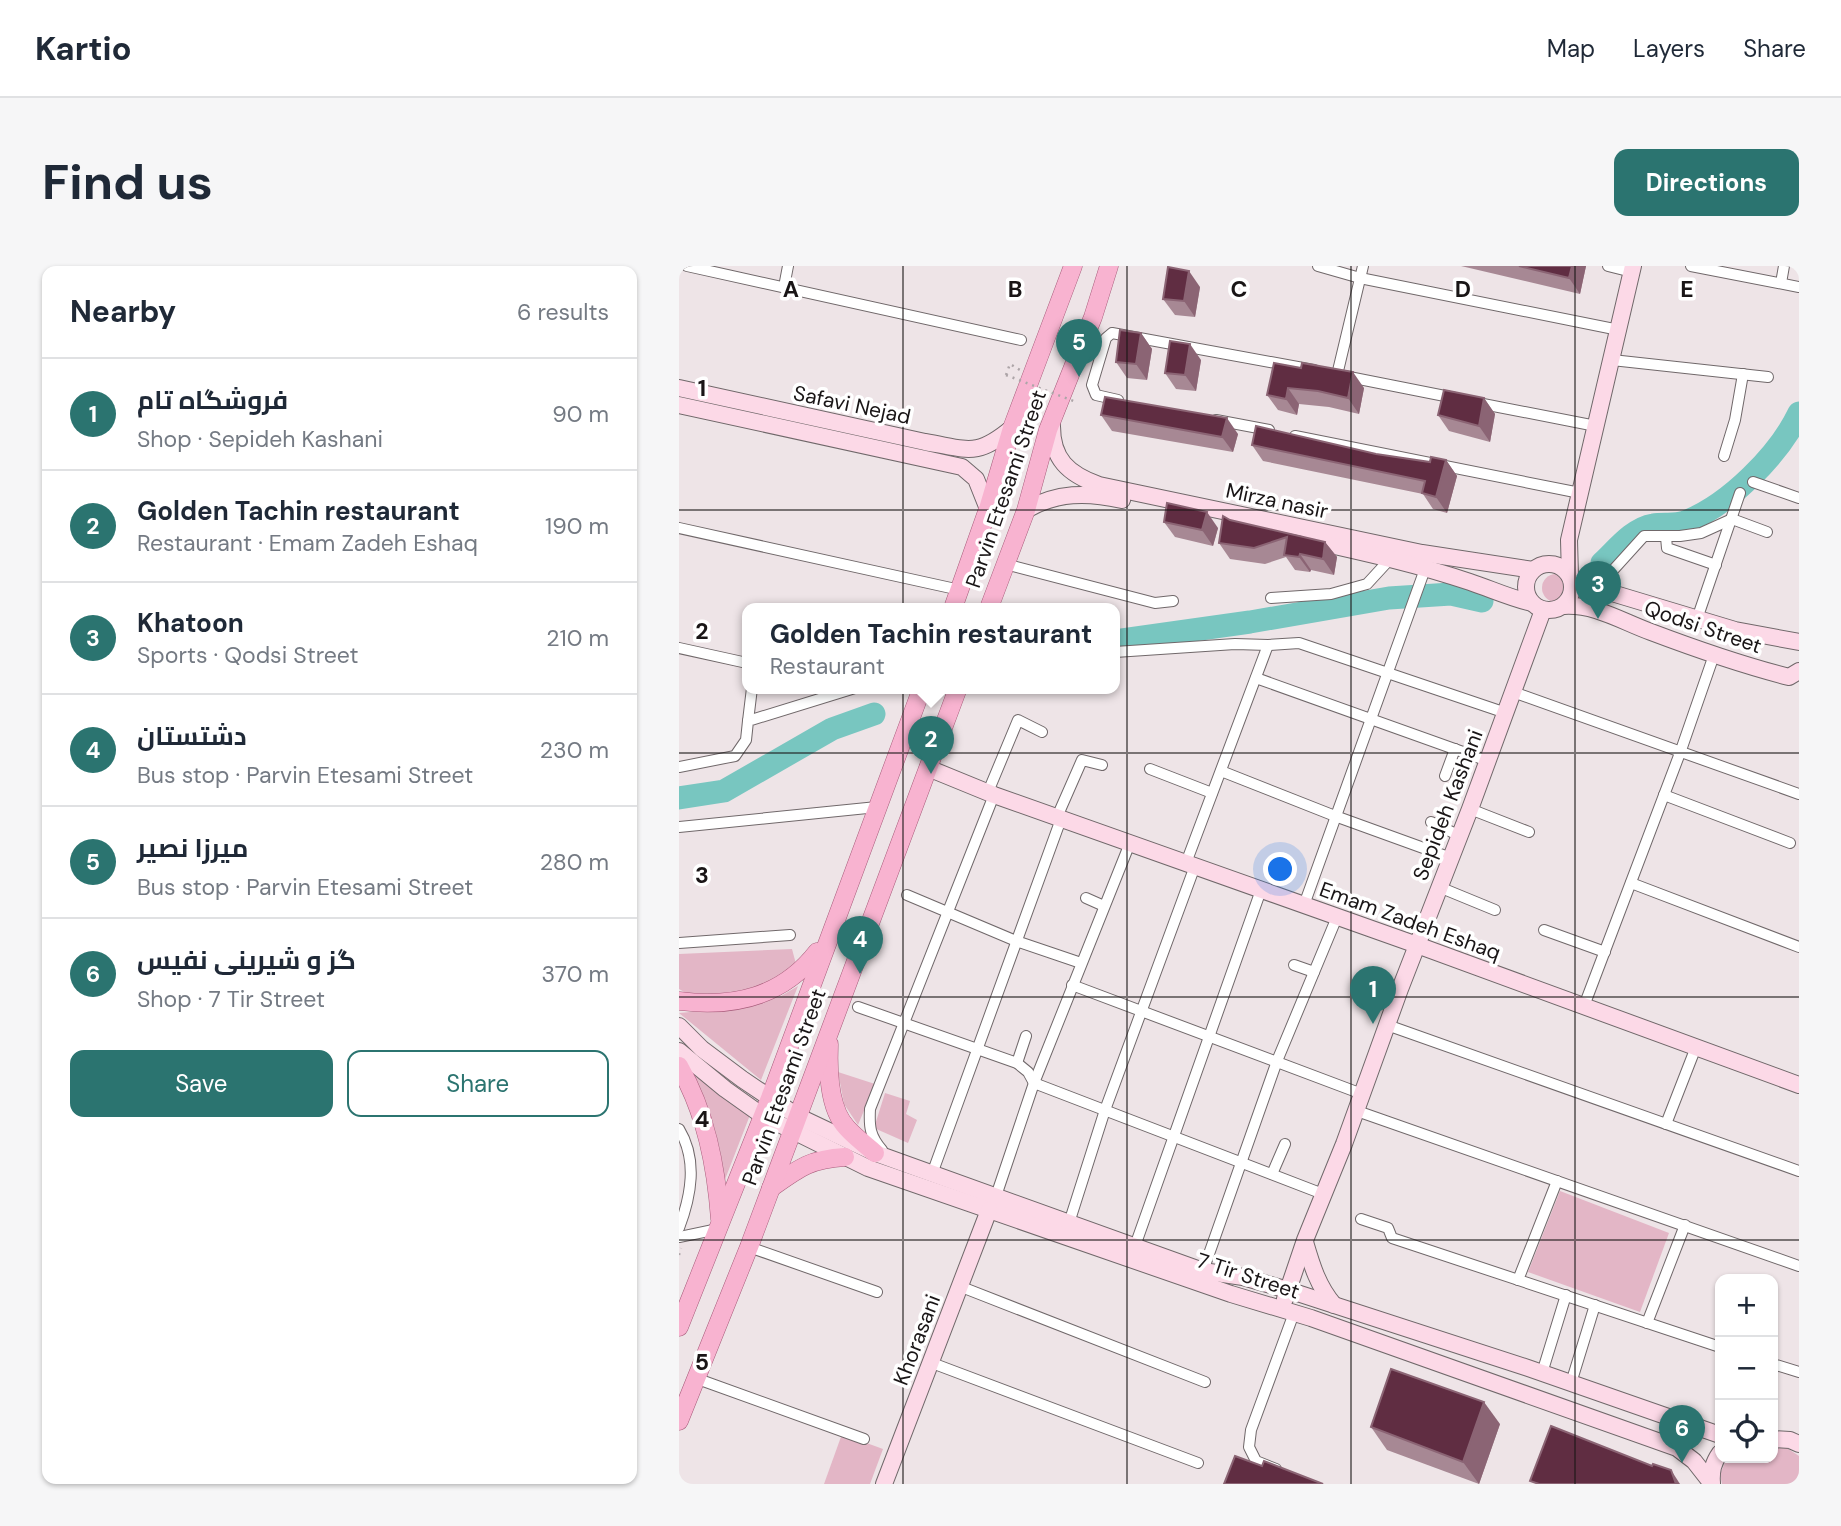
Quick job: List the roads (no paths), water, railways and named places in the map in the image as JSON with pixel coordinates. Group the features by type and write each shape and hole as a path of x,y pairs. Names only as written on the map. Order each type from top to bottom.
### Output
{"main road":[{"name":"Parvin Etesami Street","path":"955,603 988,509 1012,428 1073,266"},
{"name":"Parvin Etesami Street","path":"991,603 1026,510 1052,421 1093,317 1109,266"},
{"name":"Parvin Etesami Street","path":"679,1327 770,1098 920,694"},
{"name":"Parvin Etesami Street","path":"679,1421 749,1247 956,694"},
{"path":"679,1002 707,1005 739,1002 770,990 802,972 828,939"},
{"path":"831,1024 828,1070 832,1096 844,1126 881,1161"},
{"path":"680,1057 706,1132 716,1174 719,1225"},
{"path":"771,1188 799,1168 821,1158 845,1157"}],"street":[{"path":"687,266 1021,340"},
{"path":"784,287 788,266"},
{"path":"1318,266 1360,278 1619,330"},
{"path":"1337,375 1363,266"},
{"path":"1569,540 1528,577 1527,595 1537,606 1558,609 1564,606 1572,595 1569,540 1633,269 1608,266"},
{"path":"1691,266 1799,287"},
{"path":"1781,283 1784,266"},
{"path":"1135,403 1096,395 1092,385 1106,338 1112,333 1596,426"},
{"path":"1612,360 1767,377"},
{"path":"1724,456 1735,420 1743,374"},
{"name":"Safavi Nejad","path":"679,388 968,449 980,450 995,443 1012,428"},
{"name":"Safavi Nejad","path":"679,405 962,467"},
{"path":"1203,417 1580,493"},
{"name":"Mirza nasir","path":"1052,421 1052,443 1067,469 1098,490 1390,559 1419,563 1539,567"},
{"path":"962,467 969,468 975,464 974,453 968,449"},
{"path":"962,467 976,479 988,509"},
{"path":"1753,482 1799,498"},
{"name":"Mirza nasir","path":"1026,510 1054,497 1098,490 1419,563 1537,606"},
{"path":"1697,619 1740,493"},
{"path":"1596,589 1644,536 1666,537 1701,533 1732,519 1767,533"},
{"path":"679,528 960,590"},
{"path":"1666,537 1667,548 1716,565"},
{"path":"1271,598 1331,594 1367,584 1390,559"},
{"path":"1304,905 1409,610 1419,563"},
{"path":"1005,564 1155,603 1173,601"},
{"path":"1539,567 1562,567 1571,578"},
{"name":"Qodsi Street","path":"1571,578 1596,589 1735,630 1799,642"},
{"name":"Qodsi Street","path":"1564,606 1577,605 1604,613 1714,655 1795,676"},
{"name":"Sepideh Kashani","path":"1288,1311 1288,1290 1305,1240 1357,1111 1506,713 1537,606"},
{"path":"1120,652 1299,643 1506,713"},
{"path":"1069,1223 1105,1110 1142,1011 1191,864 1212,793 1268,645"},
{"path":"679,648 742,662"},
{"path":"1584,1006 1714,655"},
{"path":"1256,678 1488,761"},
{"path":"1513,692 1799,794"},
{"path":"679,767 735,756 745,740 751,694"},
{"path":"748,721 836,694"},
{"path":"881,1161 869,1128 870,1109 1018,720 1042,732"},
{"path":"1445,776 1455,749"},
{"path":"932,1174 1082,760 1102,765"},
{"name":"Emam Zadeh Eshaq","path":"928,768 1059,818 1799,1085"},
{"path":"1150,769 1212,793"},
{"path":"1221,771 1451,858"},
{"path":"1664,795 1790,843"},
{"path":"679,827 877,807"},
{"path":"1470,809 1529,832"},
{"path":"1431,822 1459,836"},
{"path":"992,1203 1034,1083 1130,843"},
{"path":"1631,883 1799,947"},
{"path":"1439,887 1495,910"},
{"path":"1135,1246 1261,890"},
{"path":"907,895 1016,941 1081,963"},
{"path":"1086,898 1104,906"},
{"path":"1203,1270 1277,1061 1338,917"},
{"path":"1544,929 1605,952"},
{"path":"679,943 790,935"},
{"path":"1294,965 1314,972"},
{"path":"1072,985 1362,1094"},
{"path":"858,1007 1017,1063 1028,1072 1034,1083 1324,1194"},
{"path":"1387,1025 1799,1171"},
{"name":"7 Tir Street","path":"679,1026 696,1043 770,1098 795,1123 845,1157 881,1161 932,1174 992,1203 1069,1223 1203,1270 1243,1277 1288,1290 1542,1373 1715,1434"},
{"path":"1017,1063 1026,1036"},
{"path":"680,1057 695,1052 696,1043"},
{"path":"1666,1124 1696,1047"},
{"name":"7 Tir Street","path":"680,1057 763,1116 795,1123 881,1161 1231,1294 1288,1311 1677,1448 1694,1461 1712,1484"},
{"path":"1357,1111 1799,1265"},
{"path":"679,1129 685,1139 691,1164 691,1185 679,1228"},
{"path":"1272,1174 1285,1144"},
{"path":"1518,1280 1557,1181"},
{"name":"Khorasani","path":"884,1484 992,1203"},
{"path":"1361,1219 1388,1228 1392,1238 1715,1345"},
{"path":"679,1237 719,1225"},
{"path":"1647,1322 1685,1225"},
{"path":"1305,1240 1312,1269 1322,1291 1334,1305"},
{"path":"749,1247 877,1292"},
{"path":"959,1286 1205,1382"},
{"path":"1542,1373 1566,1295"},
{"path":"1571,1383 1595,1305"},
{"path":"1288,1311 1251,1430 1249,1447 1256,1461 1292,1475"},
{"path":"932,1363 1198,1463"},
{"path":"1778,1366 1799,1373"},
{"path":"695,1378 864,1439"},
{"path":"1677,1448 1691,1445 1694,1432 1690,1426"},
{"path":"1778,1437 1799,1430"},
{"path":"1778,1439 1799,1444"},
{"path":"1712,1484 1711,1473 1716,1463"}],"waterway":[{"path":"1602,563 1639,530 1653,525 1685,522 1719,504 1766,461 1799,413"},
{"path":"1120,640 1250,622 1389,598 1451,594 1482,601"},
{"path":"679,798 724,791 832,729 874,714"}],"place":[{"name":"میرزا نصیر","path":"1079,377"},
{"name":"Khatoon","path":"1598,619"},
{"name":"Golden Tachin restaurant","path":"931,774"},
{"name":"دشتستان","path":"860,974"},
{"name":"فروشگاه تام","path":"1373,1024"},
{"name":"گز و شیرینی نفیس","path":"1682,1463"}]}
